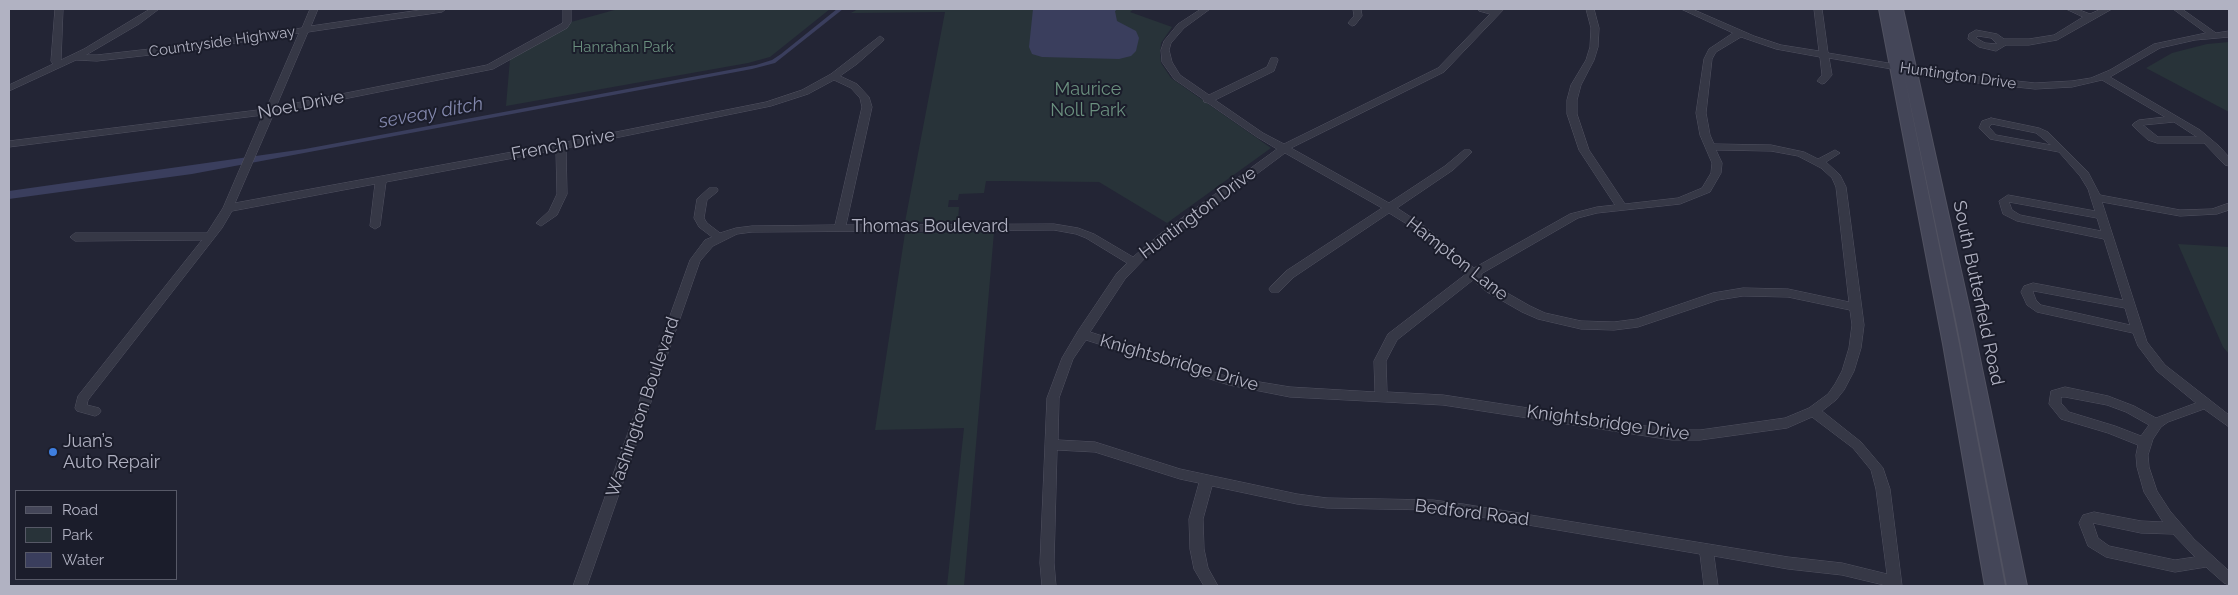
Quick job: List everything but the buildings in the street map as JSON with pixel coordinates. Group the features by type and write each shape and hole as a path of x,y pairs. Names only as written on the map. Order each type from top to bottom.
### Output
{"main road":[{"name":"South Butterfield Road","path":"1885,9 1903,68 1965,326 2017,586"},
{"name":"South Butterfield Road","path":"1897,9 1903,68 1995,586"}],"street":[{"path":"59,9 56,61 59,65"},
{"path":"76,57 119,33 155,9"},
{"path":"95,411 81,408 82,399 209,236 228,208 314,9"},
{"name":"Countryside Highway","path":"9,88 76,57 97,58 134,54 442,9"},
{"name":"Noel Drive","path":"9,144 271,111 486,68 564,26 567,22 567,9"},
{"name":"Hampton Lane","path":"1206,9 1174,32 1168,43 1165,56 1176,78 1283,149 1389,208 1419,227 1499,295 1526,309 1557,320 1598,326 1638,323 1717,296 1743,292 1788,293 1856,307"},
{"path":"1352,23 1358,16 1357,9"},
{"path":"1482,9 1498,11"},
{"path":"1590,9 1595,28 1594,47 1576,87 1572,100 1572,114 1578,138 1584,150 1622,207"},
{"name":"Huntington Drive","path":"1685,9 1739,34 1779,46 2002,84 2035,86 2072,84 2102,76 2157,46 2172,41 2229,34"},
{"path":"1818,9 1827,75 1822,82"},
{"path":"2070,9 2090,17"},
{"path":"2001,42 2029,42 2057,38 2090,17 2108,9"},
{"path":"2177,9 2214,35"},
{"name":"Huntington Drive","path":"1049,586 1047,564 1051,416 1057,384 1068,358 1082,334 1121,276 1164,236 1283,149 1308,134 1441,70 1498,11"},
{"path":"1381,396 1380,361 1392,337 1473,274 1574,216 1597,210 1680,201 1702,193 1712,183 1716,173 1717,162 1705,135 1701,114 1708,59 1712,51 1739,34"},
{"name":"French Drive","path":"228,208 561,146 761,106 799,94 834,76 854,62 880,39"},
{"path":"1207,100 1272,69 1274,60"},
{"path":"834,76 854,86 864,97 867,107 840,227"},
{"path":"2102,76 2176,119 2207,140 2229,164"},
{"path":"2176,119 2139,123 2137,126 2156,140 2207,140"},
{"path":"2062,150 1999,140 1987,133 1985,123 1991,121 2039,131 2045,134 2062,150 2084,174 2096,198 2136,330 2148,353 2161,368 2229,422"},
{"path":"541,223 553,213 562,194 561,146"},
{"name":"Knightsbridge Drive","path":"1082,334 1229,381 1261,388 1311,394 1381,396 1468,404 1672,435 1700,436 1775,426 1813,412 1832,397 1848,372 1855,348 1858,325 1841,187 1836,177 1819,162 1800,154 1778,148 1711,146"},
{"path":"1275,289 1290,274 1449,168 1467,152"},
{"path":"1819,162 1835,152"},
{"path":"375,226 381,180"},
{"path":"713,190 702,199 698,209 699,218 703,225 719,237"},
{"path":"2100,215 2008,198 2004,202 2007,212 2012,216 2107,236"},
{"path":"2096,198 2180,213 2213,212 2229,206"},
{"name":"Thomas Boulevard","path":"719,237 736,231 752,229 1054,227 1078,231 1090,236 1134,262"},
{"path":"75,237 209,236"},
{"name":"Washington Boulevard","path":"580,586 695,260 709,244 719,237"},
{"path":"2129,306 2033,287 2028,292 2031,302 2037,308 2136,330"},
{"path":"2145,442 2112,429 2065,416 2055,404 2055,394 2065,392 2108,401 2130,409 2157,424"},
{"path":"2205,404 2164,419 2157,424 2145,442 2142,455 2147,482 2174,528 2229,579"},
{"path":"1813,412 1857,445 1877,468 1883,489 1895,584"},
{"name":"Bedford Road","path":"1051,445 1096,447 1149,465 1298,499 1327,503 1433,505 1463,508 1788,563 1842,569 1895,584"},
{"path":"1207,479 1196,519 1197,550 1201,569 1211,586"},
{"path":"2174,528 2141,527 2094,517 2088,519 2086,523 2092,542 2106,551 2156,564 2175,566 2208,561"},
{"path":"1706,549 1711,586"}],"green space":[{"name":"Hanrahan Park","path":"618,9 830,9 770,57 748,63 506,106 510,59 571,22"},
{"name":"Maurice Noll Park","path":"858,9 1134,9 1130,12 1172,27 1161,43 1160,54 1161,63 1171,78 1271,148 1167,223 1099,182 998,181 986,181 984,193 959,194 958,200 949,200 948,207 959,207 958,221 905,222 945,12 851,13"},
{"path":"2229,42 2229,112 2146,68 2172,53 2207,44"},
{"path":"994,232 964,586 947,586 964,428 875,430 905,233"},
{"path":"2178,244 2229,247 2229,354 2223,347"}],"water":[{"path":"837,9 843,9 775,63 752,69 192,174 9,199 9,191 305,149 756,65 772,60 781,54"},
{"path":"1033,9 1118,9 1115,11 1117,21 1136,31 1139,38 1136,51 1131,56 1119,59 1042,57 1032,54 1029,47"}],"place":[{"name":"Juan’s Auto Repair","path":"53,452"}],"water label":[{"name":"seveay ditch","path":"431,113"}]}
